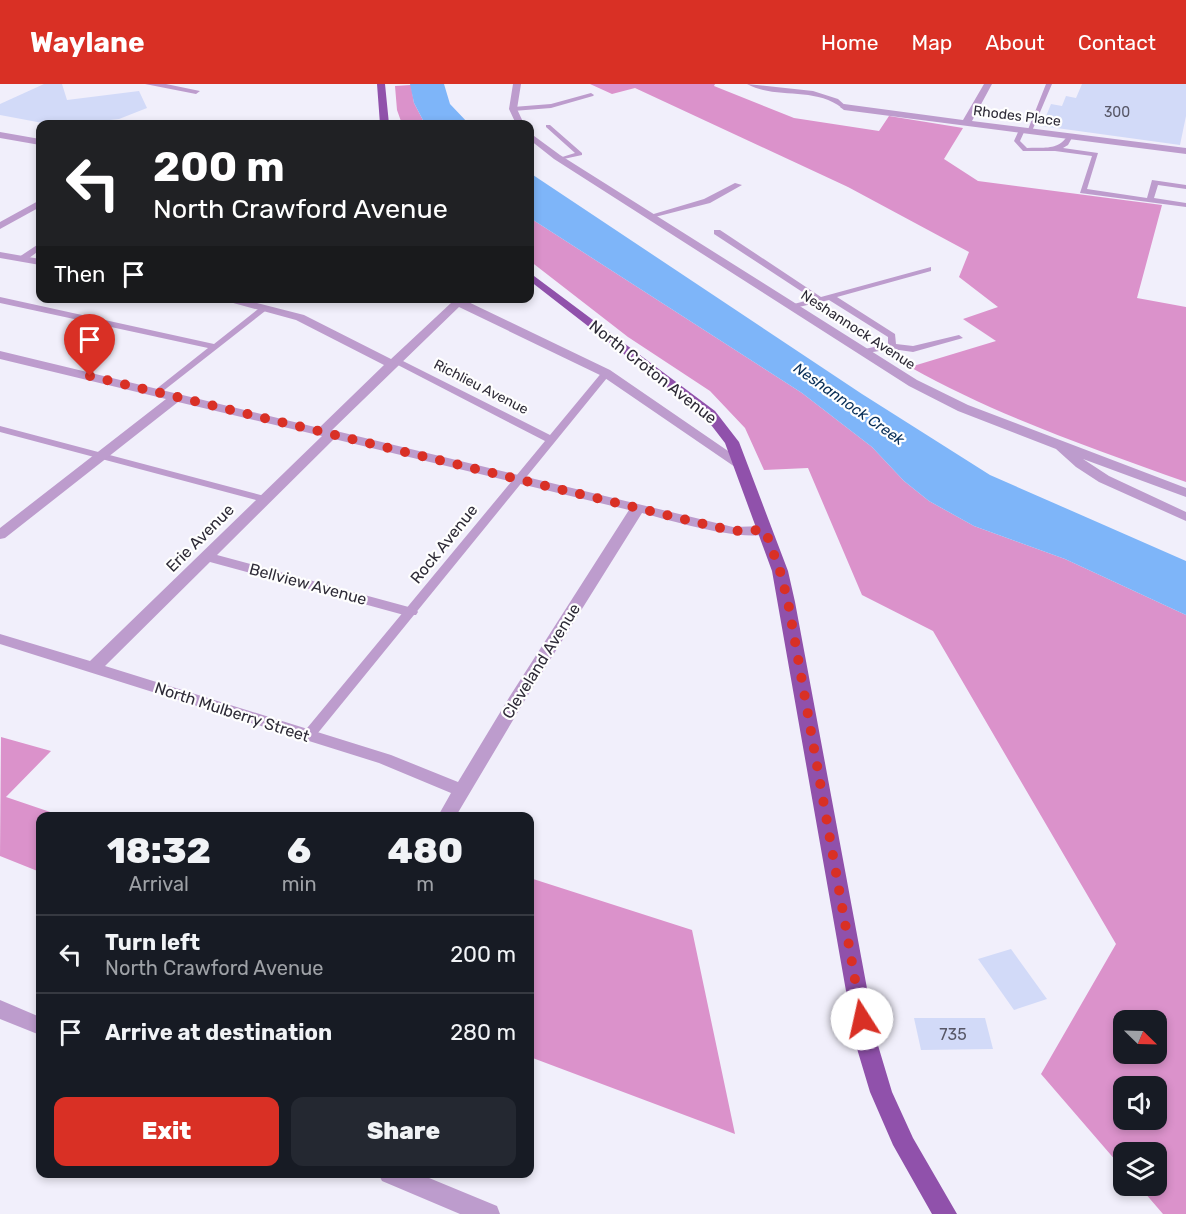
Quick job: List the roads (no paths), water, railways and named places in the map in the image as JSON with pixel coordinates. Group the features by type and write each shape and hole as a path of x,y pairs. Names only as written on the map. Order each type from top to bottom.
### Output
{"main road":[{"path":"381,84 386,120"},
{"name":"North Croton Avenue","path":"534,279 710,414 732,442 780,571 788,602 866,1042 881,1092 905,1145 945,1214"}],"street":[{"path":"149,84 196,91"},
{"path":"517,84 513,109 518,120"},
{"path":"966,123 988,84"},
{"name":"Rhodes Place","path":"844,107 1186,151"},
{"path":"0,135 36,141"},
{"name":"Neshannock Avenue","path":"534,139 561,159 863,352 941,398 1018,432 1061,446 1081,464 1104,479 1186,518"},
{"path":"2,223 36,205"},
{"path":"0,255 36,261"},
{"name":"Richlieu Avenue","path":"242,303 300,317 395,363"},
{"name":"Erie Avenue","path":"93,668 264,499 451,303"},
{"path":"460,303 606,373 740,464"},
{"path":"0,355 733,531 765,530"},
{"path":"0,535 176,397"},
{"path":"1061,446 1186,493"},
{"name":"Cleveland Avenue","path":"449,812 516,700 638,508"},
{"name":"Bellview Avenue","path":"207,557 410,612"},
{"name":"North Mulberry Street","path":"0,639 385,759 462,791"},
{"path":"0,1010 36,1024"},
{"path":"402,1178 488,1214"}],"lane":[{"path":"750,84 825,93 844,107"},
{"path":"1049,84 1033,120 1017,141 1025,150 1054,149 1096,154 1083,191 1186,205"},
{"path":"513,109 551,106 591,95"},
{"path":"548,126 580,154 561,159"},
{"path":"1054,149 1066,144 1070,136"},
{"path":"1150,200 1155,182 1186,187"},
{"path":"651,216 707,201 738,185"},
{"path":"717,232 819,299"},
{"path":"22,259 36,250"},
{"path":"793,307 928,268"},
{"path":"829,296 891,336 892,346"},
{"path":"0,300 215,347"},
{"path":"158,392 265,308"},
{"path":"863,352 892,346 913,349 959,338"},
{"name":"Richlieu Avenue","path":"395,363 551,440"},
{"name":"Rock Avenue","path":"308,736 606,373"},
{"path":"0,429 264,499"}],"water":[{"path":"410,84 444,84 450,104 465,120 423,120 414,103"},
{"name":"Neshannock Creek","path":"534,176 862,394 990,475 1186,561 1186,615 1065,559 974,526 929,501 904,481 872,447 802,393 534,221"}]}
